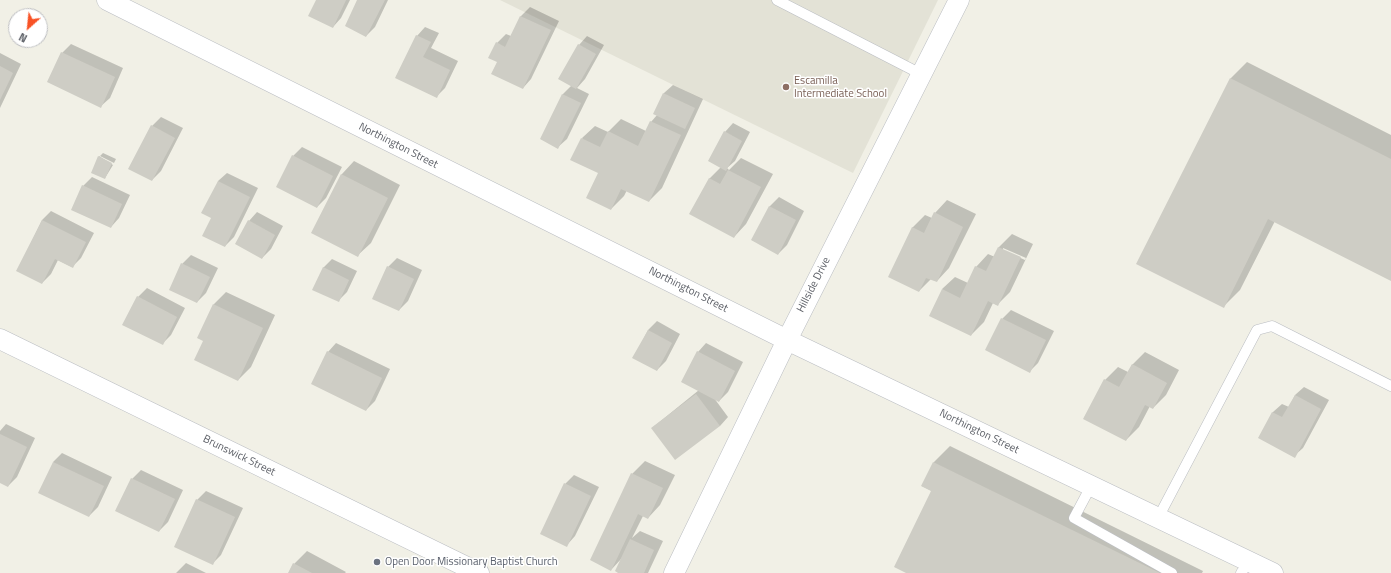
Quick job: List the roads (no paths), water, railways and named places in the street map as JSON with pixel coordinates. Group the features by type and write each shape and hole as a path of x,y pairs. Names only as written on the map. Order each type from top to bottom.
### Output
{"street":[{"name":"Northington Street","path":"107,0 787,340 1158,518 1245,567 1273,573"},
{"name":"Hillside Drive","path":"674,573 787,340 921,74 955,1"},
{"name":"Brunswick Street","path":"0,339 479,573"}],"lane":[{"path":"777,0 921,74"},
{"path":"1158,518 1257,330 1272,326 1391,386"},
{"path":"1091,486 1074,518 1172,573"}],"place":[{"name":"Escamilla Intermediate School","path":"786,87"},
{"name":"Open Door Missionary Baptist Church","path":"377,562"}]}
